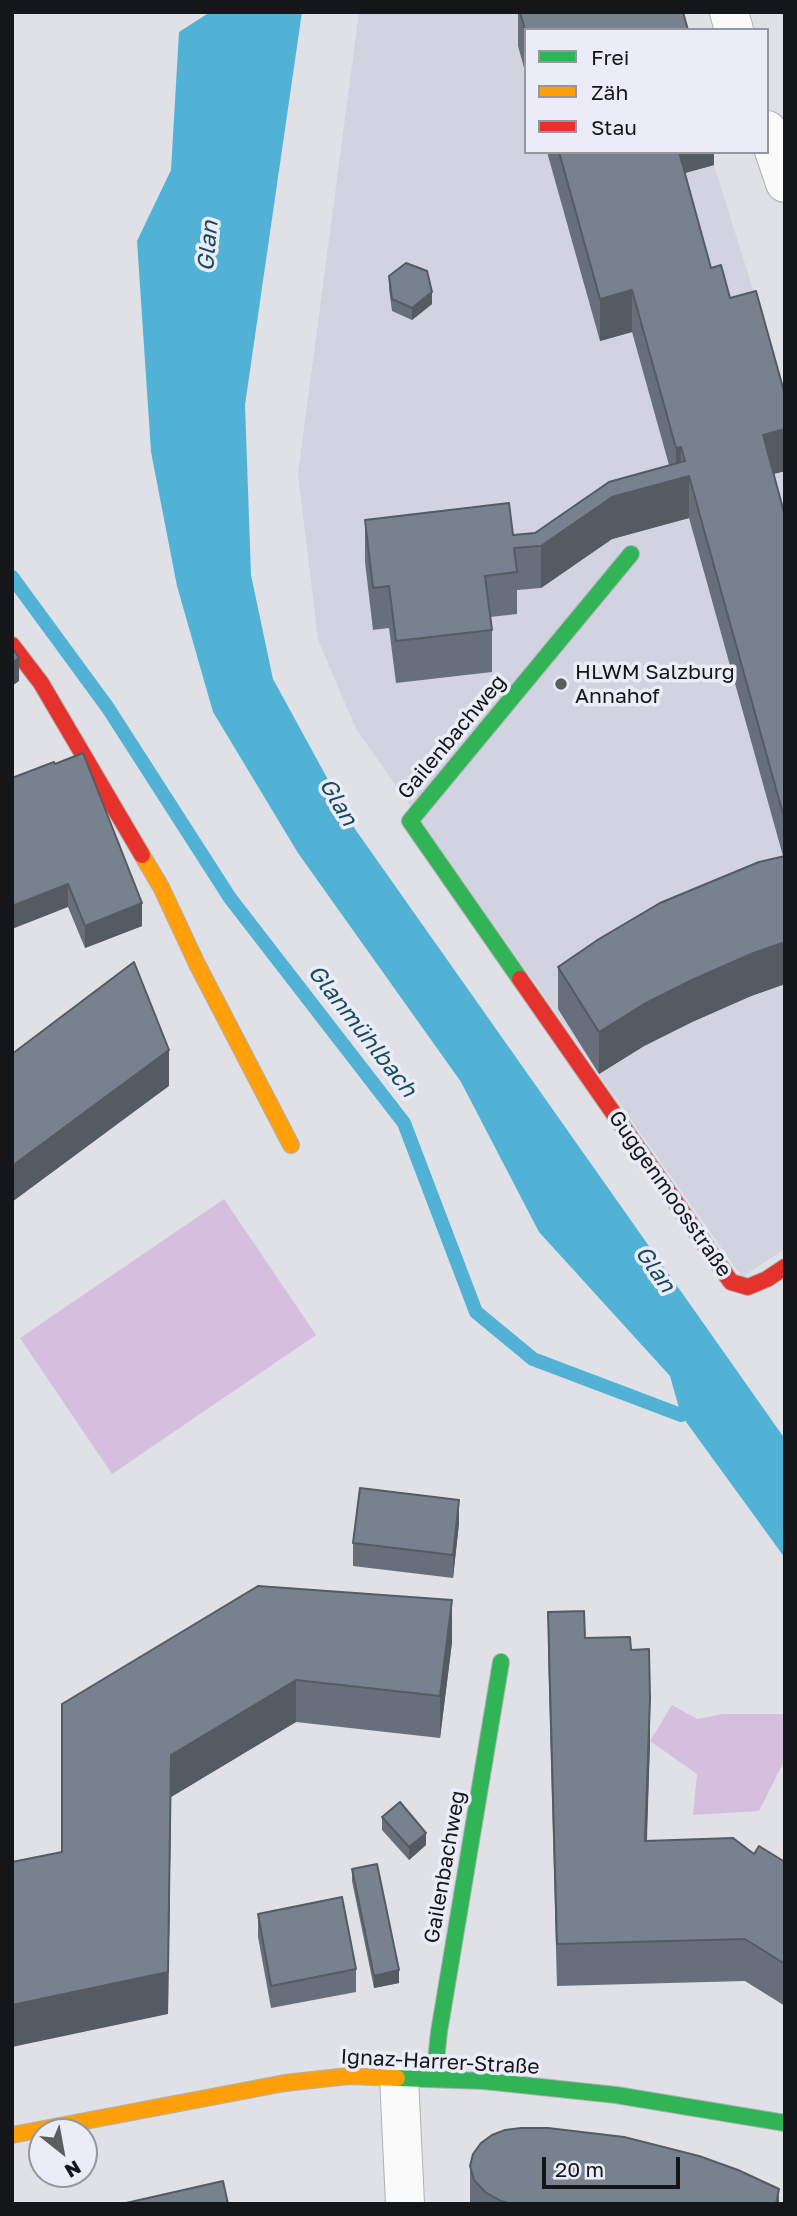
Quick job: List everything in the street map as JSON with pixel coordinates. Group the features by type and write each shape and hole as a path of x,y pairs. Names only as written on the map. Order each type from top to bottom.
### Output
{"street":[{"path":"769,136 785,183"},
{"name":"Gailenbachweg","path":"575,1058 410,821 631,554"},
{"path":"12,645 41,683 161,887 197,964 291,1145"},
{"name":"Guggenmoosstraße","path":"575,1058 731,1282 748,1287 785,1267"},
{"name":"Gailenbachweg","path":"416,2078 439,2032 501,1662"},
{"name":"Ignaz-Harrer-Straße","path":"12,2135 285,2083 349,2076 484,2081 616,2095 785,2123"},
{"path":"405,2204 416,2078"}],"shaded area":[{"name":"HLWM Salzburg Annahof","path":"359,12 669,12 524,28 524,154 711,154 785,392 785,1249 742,1277 356,729 318,640 298,474"},
{"path":"224,1199 316,1335 112,1474 20,1338"},
{"path":"672,1705 697,1719 723,1714 785,1714 785,1759 759,1811 693,1815 697,1774 650,1741"}],"water":[{"name":"Glan","path":"210,12 302,12 245,405 251,575 273,679 355,829 785,1439 785,1558 681,1415 670,1376 539,1232 461,1082 298,853 213,712 177,586 151,452 137,241 171,170 179,32"}],"building":[{"path":"520,12 683,12 687,28 525,28"},
{"path":"560,154 680,154 711,268 721,265 730,298 756,291 785,395 785,429 763,435 785,516 785,821 689,476 612,497 541,546 514,548 517,572 485,576 492,630 396,641 389,586 373,588 365,520 509,503 513,535 535,533 609,482 685,461 681,447 676,448 632,290 600,299"},
{"path":"406,263 427,271 432,292 412,308 392,299 389,276"},
{"path":"12,648 19,658 12,663"},
{"path":"83,753 142,903 85,926 68,884 12,906 12,778"},
{"path":"785,856 785,942 692,980 644,1004 599,1032 558,967 660,903 759,862"},
{"path":"134,962 169,1050 12,1166 12,1054"},
{"path":"360,1488 459,1500 453,1555 353,1543"},
{"path":"258,1586 452,1600 440,1696 296,1680 171,1755 168,1972 12,2005 12,1862 62,1852 62,1704"},
{"path":"584,1611 585,1638 630,1637 631,1650 649,1649 645,1841 733,1838 754,1854 759,1846 785,1862 785,1964 745,1939 557,1944 548,1612"},
{"path":"400,1802 426,1833 409,1847 382,1817"},
{"path":"377,1864 399,1970 374,1976 352,1869"},
{"path":"342,1897 356,1969 271,1986 258,1914"},
{"path":"548,2128 624,2137 699,2156 779,2189 776,2204 511,2204 485,2192 474,2180 470,2166 473,2154 481,2143 505,2130"},
{"path":"223,2181 228,2204 126,2204 126,2203"}],"waterway":[{"name":"Glanmühlbach","path":"12,577 108,708 230,898 404,1123 476,1312 533,1359 681,1415 693,1401"}],"traffic: fast":[{"path":"520,979 410,821 631,554"},
{"path":"434,2079 439,2032 501,1662"},
{"path":"397,2078 484,2081 616,2095 785,2123"}],"traffic: slow":[{"path":"142,855 161,887 197,964 291,1145"},
{"path":"12,2135 285,2083 349,2076 397,2078"}],"traffic: jam":[{"path":"12,645 41,683 142,855"},
{"path":"520,979 731,1282 748,1287 785,1267"}],"place":[{"name":"HLWM Salzburg Annahof","path":"561,684"}]}
